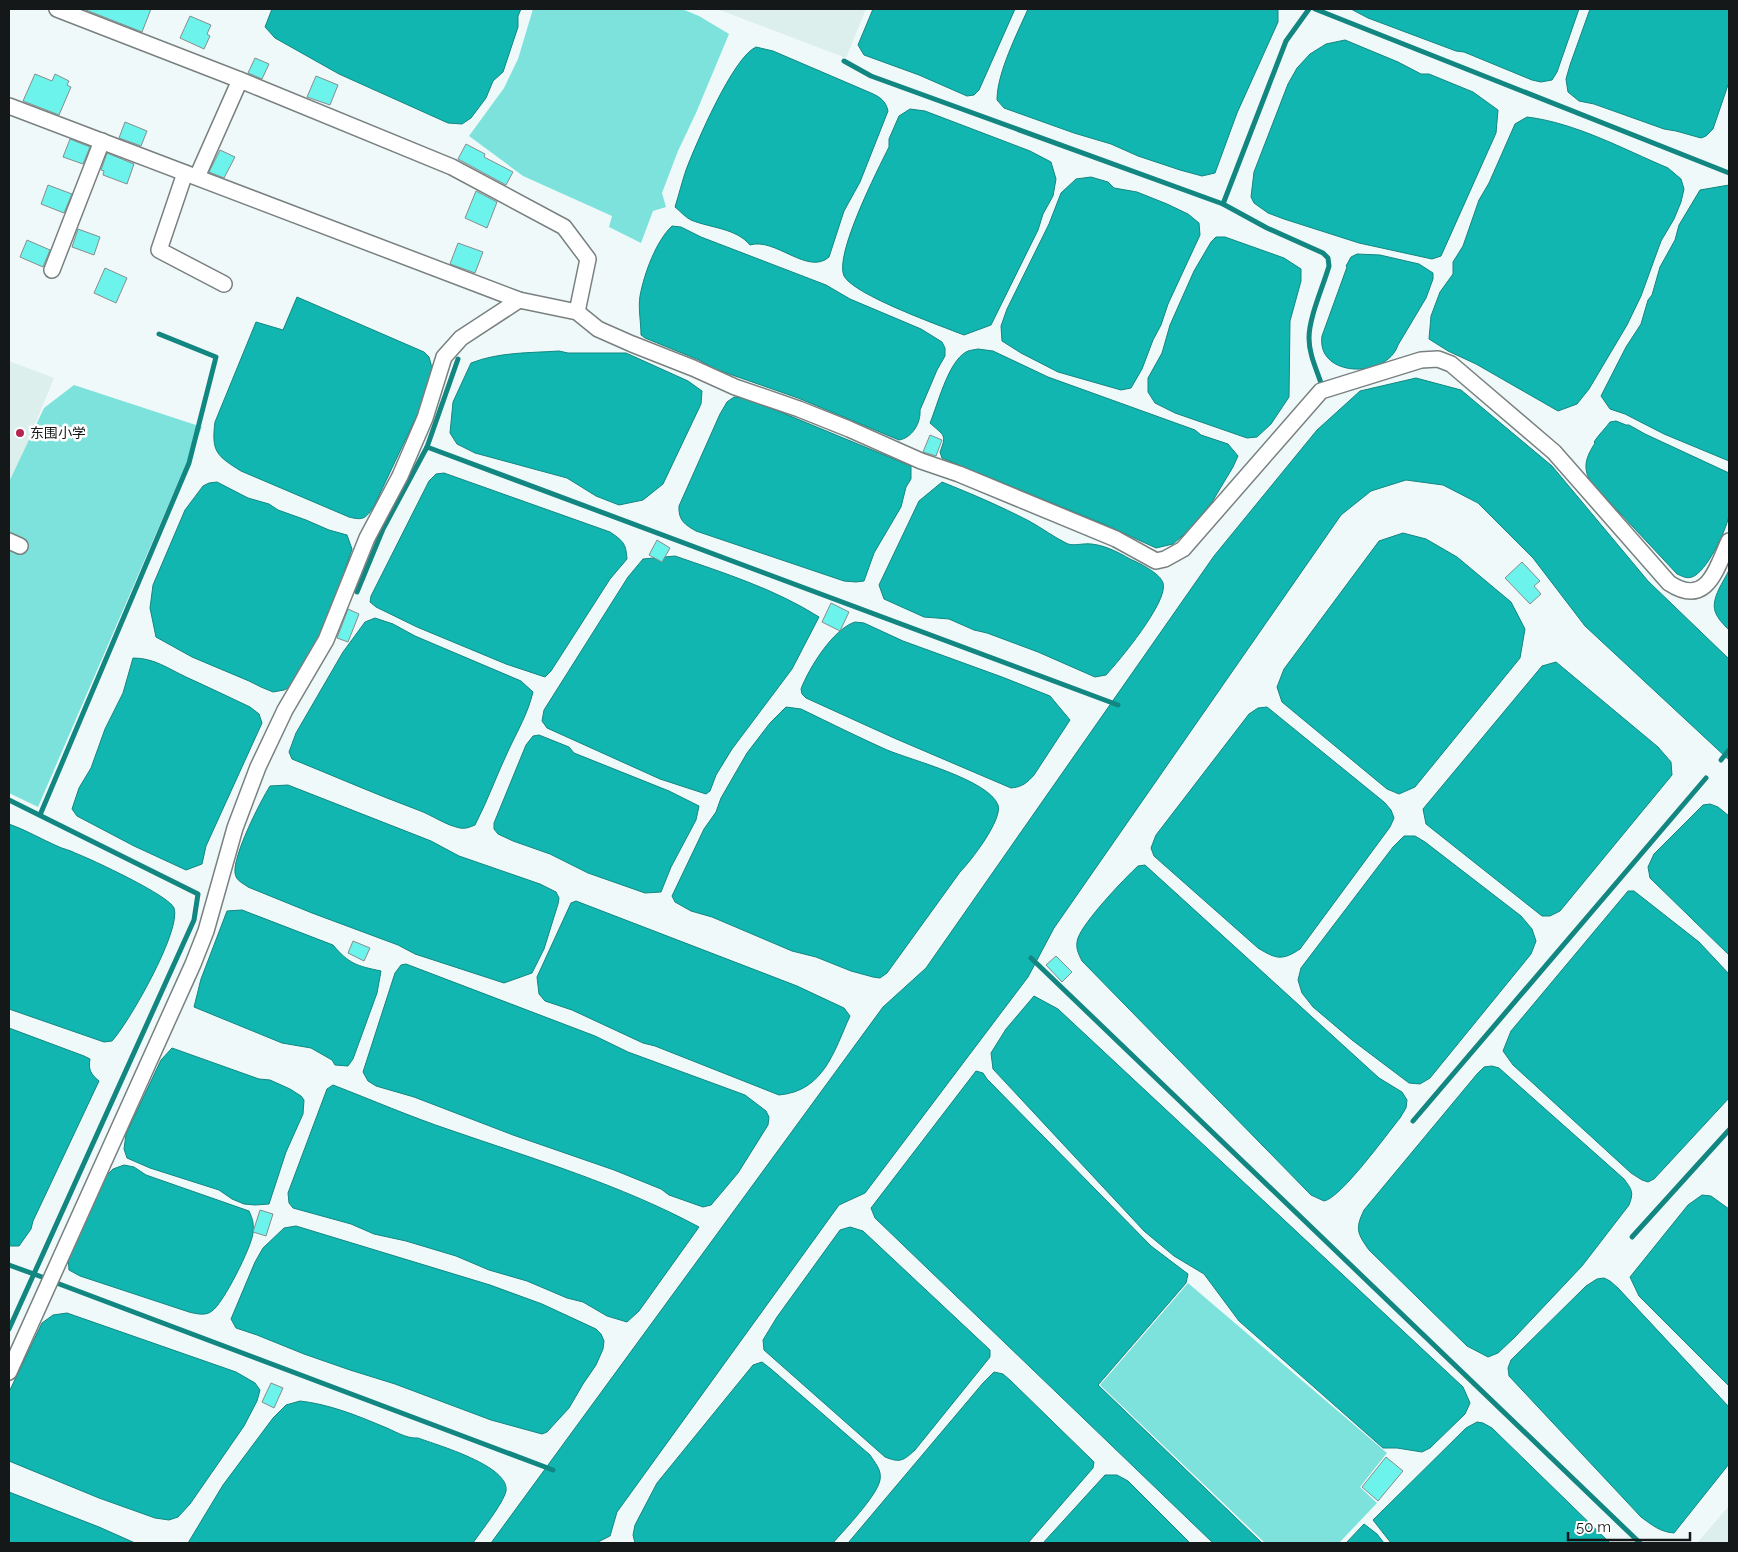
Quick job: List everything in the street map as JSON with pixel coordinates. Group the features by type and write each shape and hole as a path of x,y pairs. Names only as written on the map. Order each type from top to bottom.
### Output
{"street":[{"path":"57,9 240,80 452,167 564,227 588,258 577,312"},
{"path":"224,284 159,250 191,175 240,80"},
{"path":"9,106 519,300 577,312 598,329 632,344 735,387 824,419 921,461 959,474 1116,539 1156,561 1165,559 1183,549 1320,391 1421,360 1438,359 1451,364 1554,452 1668,583 1679,590 1692,592 1703,587 1712,578 1729,542"},
{"path":"52,270 102,141"},
{"path":"9,1372 206,931 235,828 258,767 286,710 326,640 366,538 400,476 425,418 444,357 461,338 519,300"}],"shaded area":[{"path":"272,9 521,9 518,16 518,27 503,72 493,81 486,98 471,118 462,124 448,123 339,74 275,38 265,27"},
{"path":"533,9 682,9 699,16 729,34 678,151 662,193 666,207 653,211 641,243 609,227 612,216 523,176 469,136 504,88 518,59"},
{"path":"717,9 866,9 846,58"},
{"path":"873,9 1015,9 979,90 974,95 967,96 919,75 864,55 858,45"},
{"path":"1028,9 1278,9 1278,22 1237,113 1215,173 1202,176 1138,156 1111,144 1004,108 997,100 1000,78 1008,54"},
{"path":"1351,9 1579,9 1557,72 1552,80 1541,82 1368,18"},
{"path":"1590,9 1729,9 1729,82 1713,129 1706,136 1701,138 1664,129 1594,104 1579,101 1568,92 1566,79"},
{"path":"1345,40 1398,62 1421,74 1429,74 1473,92 1498,110 1496,133 1441,256 1432,259 1359,243 1268,213 1254,203 1251,197 1254,172 1288,84 1297,68 1310,54 1326,44"},
{"path":"756,47 773,51 871,93 882,100 888,111 860,182 844,211 829,257 821,262 801,259 770,246 750,245 738,235 691,220 675,207 686,170 726,83 747,54"},
{"path":"910,109 925,111 1030,151 1051,162 1056,179 1053,196 1043,214 1038,230 991,325 964,335 880,301 851,284 844,276 845,250 851,232 889,147 889,139 899,116"},
{"path":"1527,117 1545,120 1581,131 1668,168 1681,179 1684,189 1674,219 1661,241 1641,296 1627,325 1589,389 1577,404 1558,411 1429,339 1431,316 1440,292 1453,274 1453,262 1463,246 1479,200 1489,183 1515,124"},
{"path":"1091,177 1108,182 1114,188 1137,192 1167,204 1188,214 1199,223 1200,235 1168,304 1142,369 1131,388 1121,390 1058,372 1002,341 1001,326 1007,309 1049,224 1061,193 1076,179"},
{"path":"1729,185 1729,461 1610,409 1601,396 1626,347 1641,324 1660,267 1675,240 1679,225 1700,190"},
{"path":"672,226 681,227 701,237 826,285 850,299 921,329 942,342 945,348 945,356 937,370 920,410 919,420 912,433 899,440 798,398 715,369 641,335 639,301 644,278 656,249"},
{"path":"1216,237 1225,237 1284,258 1301,269 1301,281 1290,321 1289,397 1271,424 1257,437 1247,438 1175,413 1155,403 1148,392 1148,378 1162,353 1170,325 1194,271"},
{"path":"1357,254 1380,255 1419,264 1433,273 1433,279 1426,298 1391,356 1381,364 1368,368 1354,369 1341,366 1330,360 1323,350 1322,336 1346,266 1351,257"},
{"path":"297,297 424,352 429,357 431,364 432,372 419,411 374,506 367,516 358,519 349,517 241,471 221,457 215,447 215,422 256,322 283,330"},
{"path":"978,349 993,351 1048,377 1195,430 1201,435 1228,444 1238,456 1212,502 1190,529 1173,544 1156,548 1106,525 942,458 940,452 944,438 930,423 944,384 954,365 966,352"},
{"path":"559,351 568,353 626,353 688,381 702,391 701,404 663,484 643,500 619,505 596,496 567,478 475,453 457,444 450,433 453,402 471,363 503,355"},
{"name":"东围小学","path":"9,361 54,378 9,488"},
{"path":"1416,378 1461,390 1552,466 1648,581 1729,659 1729,760 1585,626 1533,558 1478,503 1443,485 1406,480 1371,491 1341,515 1054,928 1028,977 865,1193 839,1205 617,1512 610,1536 596,1543 491,1543 883,1007 926,968 1214,556 1317,430 1360,391"},
{"path":"74,385 202,427 38,807 9,793 9,482 44,408"},
{"path":"734,397 743,398 778,411 911,466 911,479 906,487 901,507 874,553 864,581 844,581 696,531 683,522 679,506 720,414 727,402"},
{"path":"1616,421 1629,425 1729,473 1729,516 1710,559 1698,574 1686,577 1677,574 1588,477 1586,462 1594,442 1610,422"},
{"path":"444,473 610,532 621,540 625,546 627,559 610,579 551,671 545,677 506,664 417,627 376,607 370,602 371,596 429,481 436,474"},
{"path":"217,482 248,498 269,504 278,510 347,535 352,549 314,651 292,686 284,690 273,692 192,657 156,637 150,608 153,585 185,510 203,486"},
{"path":"942,482 986,500 1034,524 1068,544 1096,545 1116,551 1149,569 1161,579 1163,592 1151,616 1106,675 1095,677 1038,652 987,633 974,630 949,619 924,617 884,599 879,585 919,501"},
{"path":"1403,533 1426,539 1457,557 1511,602 1525,629 1520,658 1415,787 1399,794 1387,789 1282,702 1277,687 1284,669 1379,541"},
{"path":"675,556 767,590 819,617 792,669 732,749 716,775 710,791 706,794 660,779 547,728 542,721 544,710 628,577 643,559"},
{"path":"1729,570 1729,630 1717,616 1714,606 1716,595"},
{"path":"375,618 393,624 415,636 521,681 533,692 526,714 475,825 468,828 454,827 423,812 292,759 289,752 296,733 343,652 365,622"},
{"path":"855,622 864,623 903,641 1050,696 1070,720 1034,775 1024,784 1011,788 806,698 802,694 801,689 816,660 838,632"},
{"path":"133,658 141,658 160,664 250,707 259,714 262,723 206,846 202,864 186,870 134,846 77,816 72,809 79,788 91,768 105,729 123,693"},
{"path":"1556,662 1658,747 1671,762 1672,775 1560,911 1550,916 1542,916 1426,824 1423,809 1542,666"},
{"path":"786,707 801,709 887,750 965,779 992,796 998,805 996,820 978,850 887,973 880,978 851,971 816,957 792,951 712,917 691,911 675,902 672,896 704,829 716,812 721,798 747,753 770,723"},
{"path":"1267,707 1384,802 1391,810 1394,818 1390,827 1300,949 1284,957 1274,956 1258,948 1154,856 1151,848 1156,835 1249,714 1258,708"},
{"path":"539,735 569,747 574,753 669,791 699,806 696,820 671,867 661,892 645,893 588,873 550,854 498,834 494,829 494,823 526,745 533,736"},
{"path":"288,785 431,841 459,856 540,884 556,892 559,898 558,904 544,949 532,973 504,983 415,954 398,945 248,887 240,881 235,873 238,854 254,816 270,786"},
{"path":"1710,804 1718,807 1729,816 1729,955 1650,878 1648,867 1654,854 1703,805"},
{"path":"9,824 129,878 159,895 174,908 174,919 170,936 162,955 130,1016 112,1041 104,1042 9,1009"},
{"path":"1404,836 1415,836 1425,842 1521,916 1532,929 1536,941 1531,954 1430,1078 1420,1084 1409,1083 1352,1040 1313,1007 1302,993 1298,980 1301,968 1393,847"},
{"path":"1145,865 1379,1078 1402,1092 1407,1100 1406,1108 1400,1118 1352,1178 1332,1197 1324,1201 1311,1195 1082,961 1078,953 1077,944 1078,938 1088,921 1138,866"},
{"path":"1628,891 1634,891 1699,942 1729,974 1729,1098 1654,1179 1648,1182 1631,1173 1513,1065 1503,1051 1511,1031"},
{"path":"576,901 797,986 844,1008 850,1016 825,1067 807,1086 794,1092 779,1095 643,1043 572,1010 545,1001 539,994 537,977 571,903"},
{"path":"242,910 333,945 354,963 381,971 377,993 353,1059 348,1066 335,1065 332,1060 311,1048 282,1043 194,1007 201,979 227,911"},
{"path":"406,964 595,1036 628,1052 745,1095 766,1111 769,1117 768,1125 738,1173 711,1205 703,1207 669,1195 661,1189 614,1170 513,1135 414,1097 376,1086 368,1081 363,1072 395,973 401,965"},
{"path":"1034,996 1058,1009 1463,1387 1470,1403 1465,1414 1430,1448 1422,1452 1383,1448 1239,1321 1204,1274 1174,1256 1144,1231 993,1069 991,1053 1006,1029"},
{"path":"9,1028 90,1059 89,1066 91,1072 99,1081 33,1221 31,1229 19,1246 9,1246"},
{"path":"172,1048 259,1079 270,1080 290,1089 304,1100 303,1114 286,1152 269,1204 244,1204 232,1199 219,1190 150,1168 127,1158 124,1149 126,1134 161,1060"},
{"path":"1492,1066 1499,1068 1624,1179 1632,1194 1629,1205 1582,1266 1515,1337 1498,1353 1488,1357 1467,1346 1369,1250 1360,1235 1358,1227 1364,1210 1477,1074 1484,1067"},
{"path":"976,1071 983,1073 1151,1246 1188,1274 1186,1283 1098,1385 1262,1543 1213,1543 875,1218 871,1208"},
{"path":"333,1085 435,1125 608,1185 699,1227 639,1311 627,1322 607,1316 583,1302 567,1298 527,1281 489,1270 456,1256 406,1241 374,1234 351,1224 293,1208 289,1203 288,1193 327,1089"},
{"path":"124,1165 134,1167 146,1175 249,1211 253,1230 248,1250 223,1298 210,1313 189,1312 80,1276 69,1270 68,1257 100,1182 113,1169"},
{"path":"1702,1195 1711,1196 1729,1209 1729,1386 1639,1296 1630,1277 1688,1205"},
{"path":"296,1226 490,1285 542,1304 596,1329 604,1341 603,1349 596,1365 569,1408 547,1432 542,1434 491,1420 236,1328 231,1319 255,1262 263,1248 284,1228"},
{"path":"850,1227 863,1231 990,1350 990,1357 915,1450 901,1460 885,1457 764,1350 763,1340 777,1317 840,1230"},
{"path":"1604,1278 1618,1288 1729,1407 1729,1464 1674,1533 1660,1530 1641,1517 1509,1376 1508,1368 1511,1360 1586,1286 1597,1279"},
{"path":"1188,1283 1387,1453 1360,1487 1377,1503 1339,1543 1265,1543 1100,1385"},
{"path":"67,1313 236,1372 255,1383 260,1390 257,1401 244,1426 190,1504 178,1517 169,1520 155,1518 99,1498 9,1461 9,1392 42,1323 53,1315"},
{"path":"762,1362 870,1455 880,1473 878,1487 873,1495 860,1513 833,1543 635,1543 633,1535 635,1525 657,1483 753,1365"},
{"path":"994,1372 1003,1374 1011,1381 1094,1462 1093,1468 1028,1543 848,1543 983,1383"},
{"path":"300,1401 342,1410 404,1436 418,1438 471,1458 497,1473 504,1482 506,1491 504,1496 473,1543 188,1543 223,1485 273,1418 286,1405"},
{"path":"1477,1422 1492,1428 1610,1543 1391,1543 1373,1520 1466,1428"},
{"path":"1105,1475 1117,1475 1128,1481 1190,1543 1043,1543"},
{"path":"9,1492 99,1527 135,1543 9,1543"},
{"path":"1729,1506 1729,1543 1697,1543"},
{"path":"1364,1524 1377,1534 1384,1543 1346,1543"}],"building":[{"path":"86,9 151,9 142,32"},
{"path":"190,16 211,25 207,34 210,36 204,49 180,38"},
{"path":"255,58 269,64 262,79 248,73"},
{"path":"35,74 52,81 55,74 69,81 67,85 71,87 59,115 23,101"},
{"path":"316,76 338,85 330,105 307,97"},
{"path":"125,122 147,131 141,146 119,138"},
{"path":"70,139 90,147 83,164 63,157"},
{"path":"466,144 485,154 484,157 513,172 506,185 458,159"},
{"path":"220,150 235,157 224,178 209,172"},
{"path":"107,153 134,164 127,184 103,175 104,171 101,170"},
{"path":"48,185 72,194 64,213 41,204"},
{"path":"476,191 497,202 487,228 465,218"},
{"path":"78,229 100,237 94,255 72,247"},
{"path":"27,240 50,250 43,267 20,257"},
{"path":"458,243 483,252 475,273 450,264"},
{"path":"105,268 127,278 116,303 94,293"},
{"path":"930,435 942,440 936,456 923,452"},
{"path":"657,540 670,548 662,562 649,555"},
{"path":"1522,562 1540,581 1534,586 1541,594 1530,604 1505,578"},
{"path":"831,603 849,612 840,631 822,622"},
{"path":"348,609 359,614 348,642 337,638"},
{"path":"353,941 370,948 364,961 348,953"},
{"path":"1056,956 1072,972 1062,982 1046,965"},
{"path":"260,1210 273,1214 266,1236 253,1232"},
{"path":"271,1383 283,1388 274,1408 262,1402"},
{"path":"1386,1457 1403,1471 1378,1501 1362,1487"}],"waterway":[{"path":"1309,9 1286,41 1223,204 1267,228 1323,253 1328,258 1329,266 1314,312 1309,338 1311,355 1321,383"},
{"path":"1315,9 1729,173"},
{"path":"844,61 871,76 1223,204"},
{"path":"40,815 189,463 216,357 159,334"},
{"path":"357,592 383,529 427,447 458,359"},
{"path":"427,447 1118,705"},
{"path":"1721,760 1729,750"},
{"path":"1413,1121 1706,778"},
{"path":"9,800 198,894 194,920 9,1329"},
{"path":"1031,958 1640,1543"},
{"path":"1632,1237 1729,1130"},
{"path":"9,1265 42,1277"},
{"path":"54,1282 553,1470"}],"place":[{"name":"东围小学","path":"20,433"}]}
